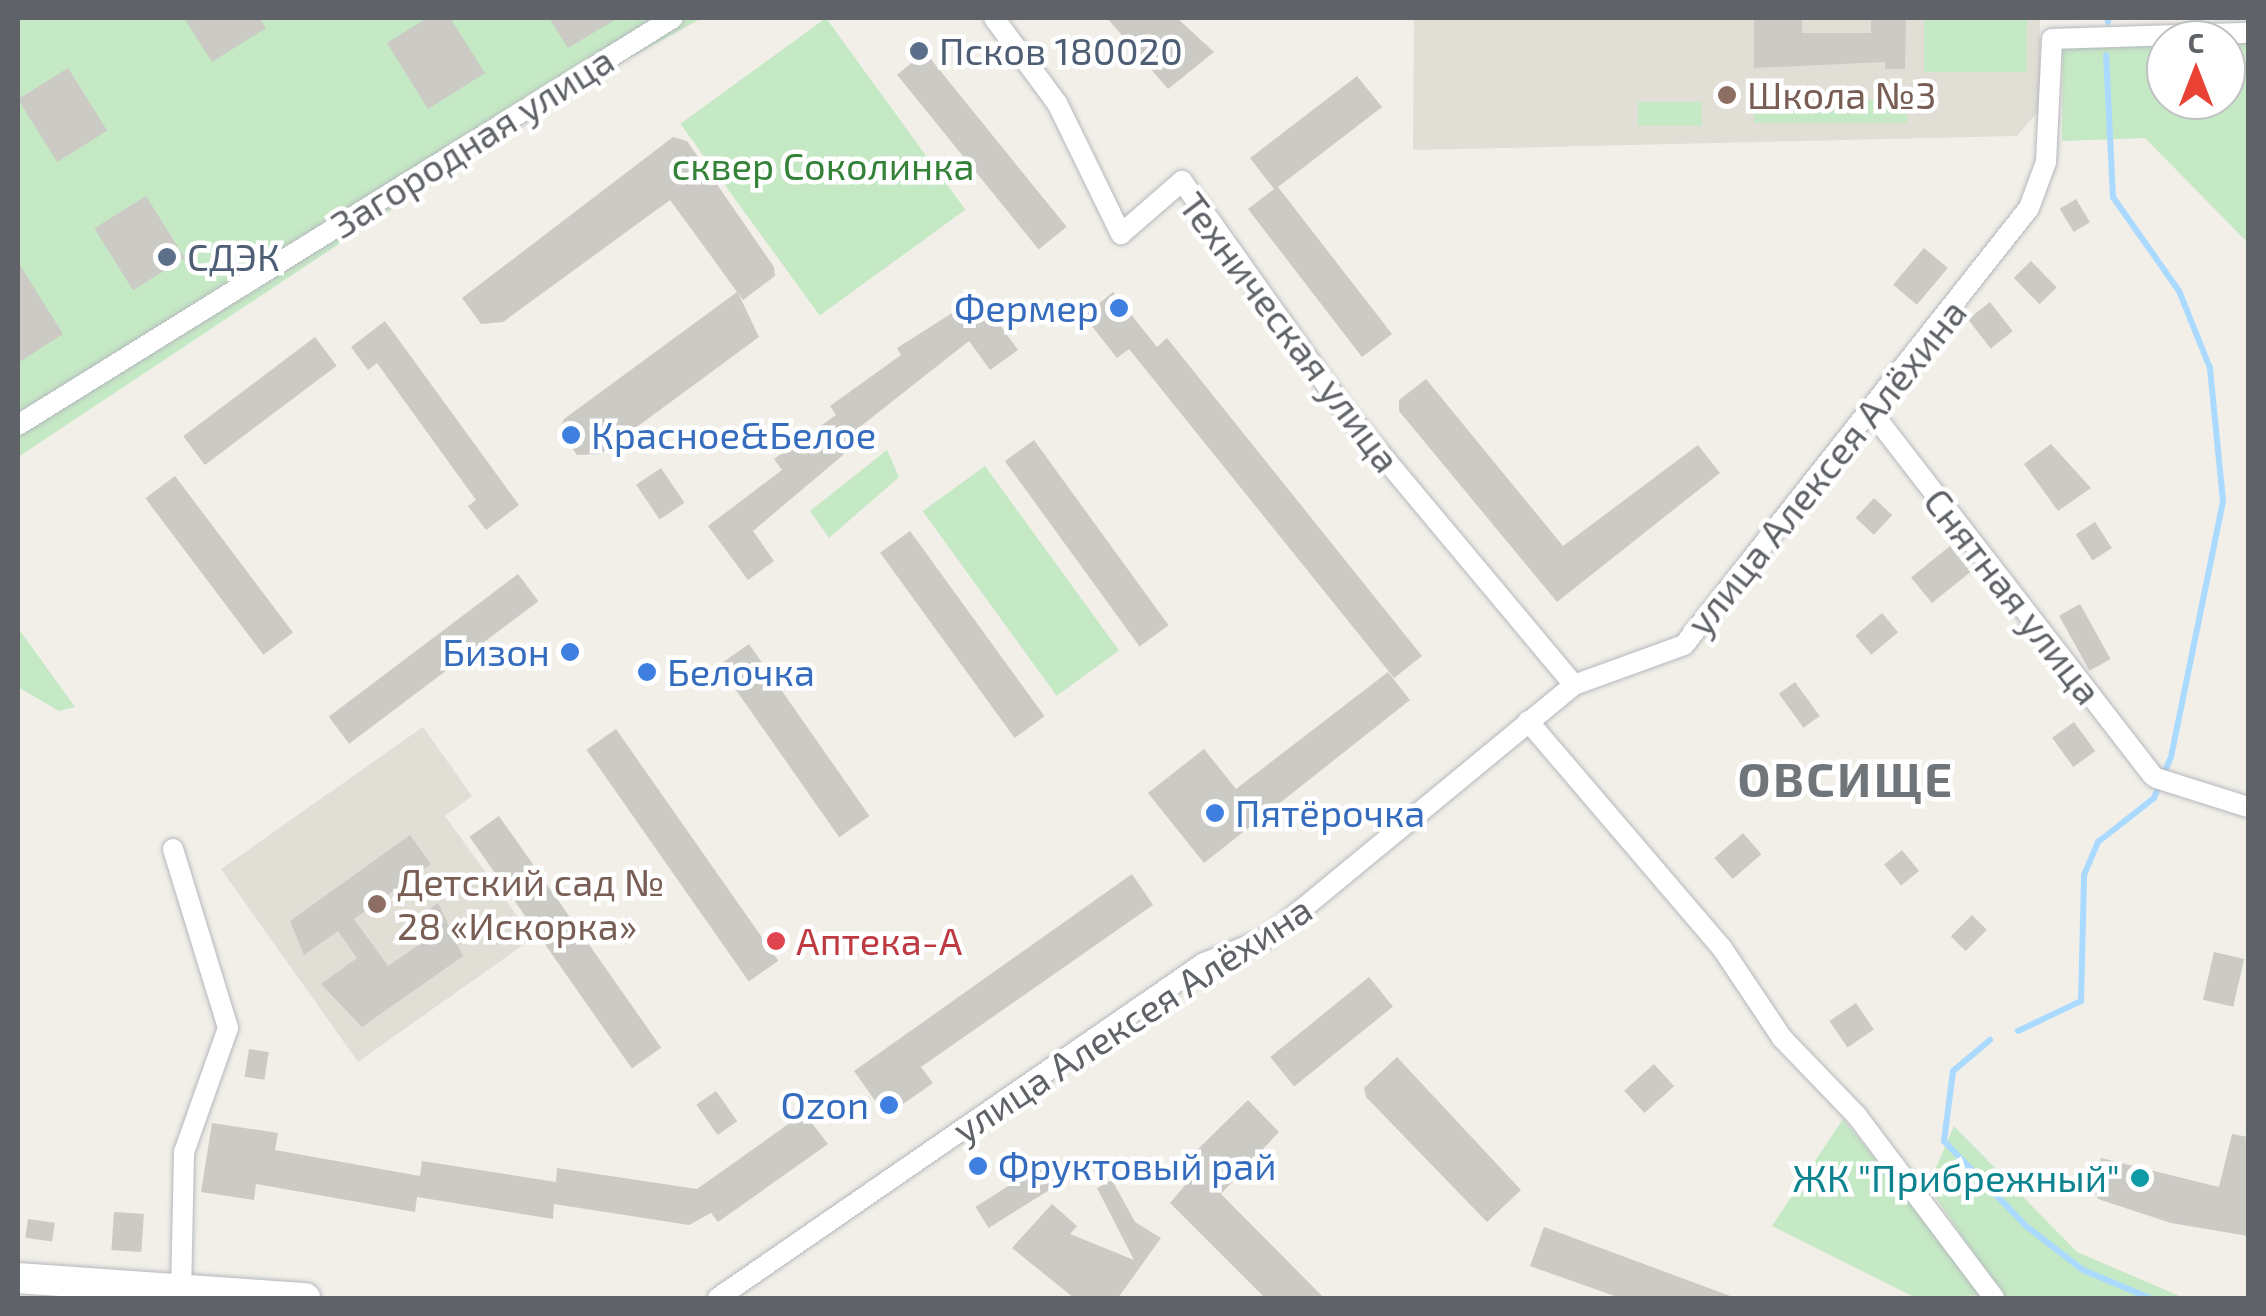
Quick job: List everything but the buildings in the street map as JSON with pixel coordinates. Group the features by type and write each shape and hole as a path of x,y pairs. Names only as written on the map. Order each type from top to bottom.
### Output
{"street":[{"name":"Загородная улица","path":"18,426 672,18"},
{"name":"Техническая улица","path":"994,18 1058,103 1121,234 1182,182 1345,411 1574,685"},
{"name":"улица Алексея Алёхина","path":"718,1298 1204,963 1267,938 1574,685 1684,645 1874,415 2028,208 2046,162 2052,39 2248,32"},
{"name":"Снятная улица","path":"1874,415 2154,777 2248,806"},
{"path":"1528,722 1722,948 1782,1038 1858,1116 1994,1298"},
{"path":"173,848 228,1028 184,1152 181,1290"},
{"path":"18,1278 305,1298"}],"shaded area":[{"name":"Школа №3","path":"1414,18 2040,18 2040,109 2017,136 1413,150"},
{"name":"Детский сад № 28 «Искорка»","path":"423,727 472,796 445,816 533,938 358,1062 221,869"}],"green space":[{"path":"18,18 702,18 568,92 18,457"},
{"name":"сквер Соколинка","path":"826,18 965,210 820,316 680,124"},
{"path":"1924,18 2027,18 2027,72 1924,72"},
{"path":"2246,41 2248,243 2145,138 2062,141 2063,47 2146,45 2146,120 2246,120"},
{"path":"1754,100 1907,100 1907,123 1754,123"},
{"path":"1638,102 1702,102 1702,126 1638,126"},
{"path":"887,450 899,477 829,538 810,511"},
{"path":"985,466 1119,650 1057,696 923,511"},
{"path":"18,628 75,707 59,711 18,687"},
{"path":"1843,1119 1985,1295 1916,1298 1772,1226"},
{"path":"1954,1126 2077,1252 2184,1298 2004,1298 1928,1186"}],"waterway":[{"path":"2108,22 2109,18"},
{"path":"2018,1031 2081,1001 2084,875 2098,842 2154,798 2171,757 2223,501 2210,368 2179,291 2113,197 2106,55"},
{"path":"1990,1040 1953,1071 1944,1141 2026,1226 2083,1270 2150,1298"}],"place":[{"name":"Псков 180020","path":"919,51"},
{"name":"Школа №3","path":"1727,95"},
{"name":"СДЭК","path":"167,257"},
{"name":"Фермер","path":"1119,308"},
{"name":"Красное&Белое","path":"571,435"},
{"name":"Бизон","path":"570,652"},
{"name":"Белочка","path":"647,672"},
{"name":"Пятёрочка","path":"1215,813"},
{"name":"Детский сад № 28 «Искорка»","path":"377,904"},
{"name":"Аптека-А","path":"776,941"},
{"name":"Ozon","path":"889,1105"},
{"name":"Фруктовый рай","path":"978,1166"},
{"name":"ЖК \"Прибрежный\"","path":"2140,1178"}],"district":[{"name":"ОВСИЩЕ","path":"1846,779"}]}
